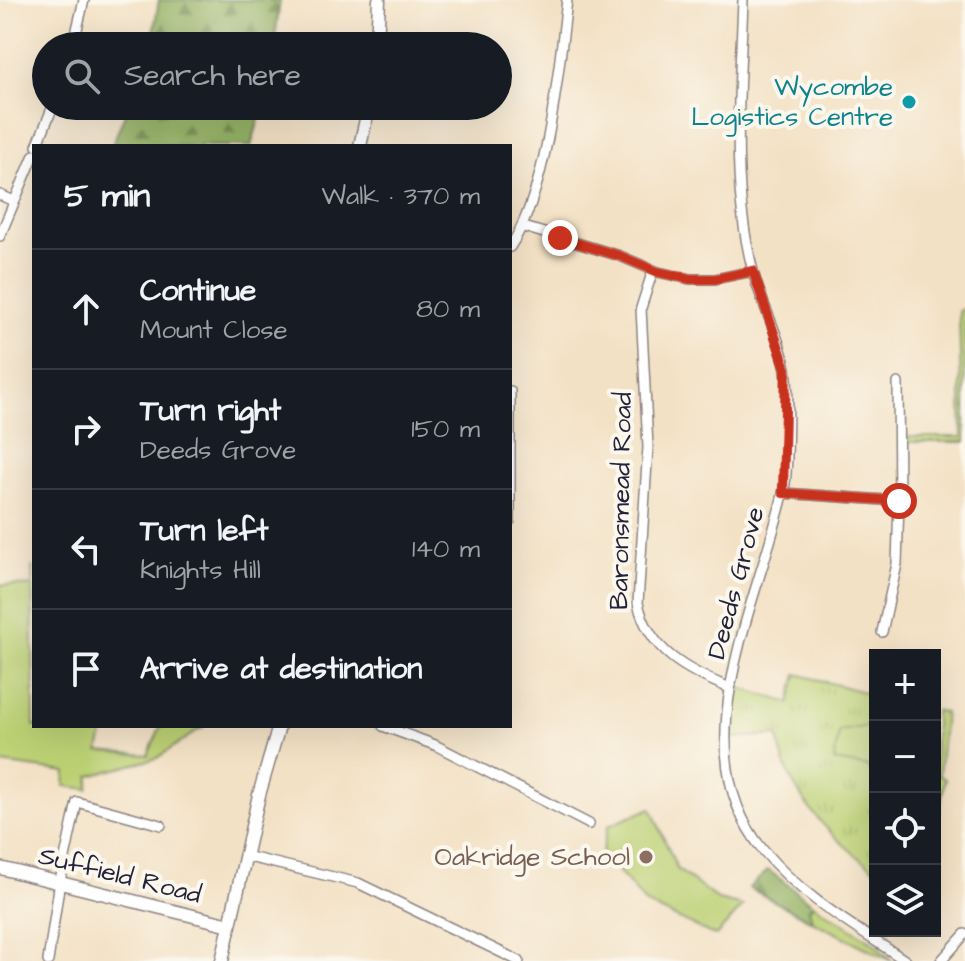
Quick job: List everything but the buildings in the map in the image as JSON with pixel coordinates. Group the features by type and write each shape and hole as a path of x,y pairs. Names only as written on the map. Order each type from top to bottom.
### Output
{"street":[{"path":"76,32 84,0"},
{"path":"378,32 379,0"},
{"path":"512,244 524,227 553,114 567,0"},
{"name":"Deeds Grove","path":"743,0 740,199 753,271 786,369 783,493 725,710 727,759 736,801 761,848 806,895 906,961"},
{"path":"38,144 47,120"},
{"path":"360,144 366,120"},
{"path":"0,236 32,160"},
{"path":"0,195 14,201"},
{"path":"524,227 620,256 653,270 690,279 715,279 753,271"},
{"name":"Baronsmead Road","path":"653,270 641,308 648,436 638,603 643,624 673,660 693,673 730,688"},
{"path":"882,632 897,564 898,383"},
{"path":"783,493 899,501"},
{"path":"222,961 278,728"},
{"path":"388,728 435,745 589,824"},
{"path":"48,961 60,881 77,802 161,825"},
{"path":"245,856 358,883 519,961"},
{"name":"Suffield Road","path":"0,868 230,925"},
{"path":"941,961 965,934"}],"green space":[{"path":"159,0 280,0 276,32 153,32"},
{"path":"122,120 259,120 252,144 113,144"},
{"path":"965,309 965,442 908,442 908,437 962,437 959,310"},
{"path":"0,585 32,586 32,728 105,728 99,751 148,755 160,728 202,728 157,758 90,776 88,789 65,786 66,772 0,763"},
{"path":"797,674 869,693 869,865 812,812 790,775 778,735 732,738 737,687 790,703"},
{"path":"941,712 945,713 941,754"},
{"path":"869,726 869,767 834,761 839,731"},
{"path":"941,776 945,779 941,802"},
{"path":"651,808 677,869 718,900 743,906 716,936 646,904 602,852 608,826"},
{"path":"768,870 813,904 809,909 812,921 749,888"},
{"path":"813,904 874,943 892,961 812,921 809,909"}],"place":[{"name":"Wycombe Logistics Centre","path":"909,102"},
{"name":"Oakridge School","path":"646,857"}],"route":[{"path":"560,238 620,256 658,272 690,279 715,279 753,271 786,369 783,493 848,500 899,501"}]}
